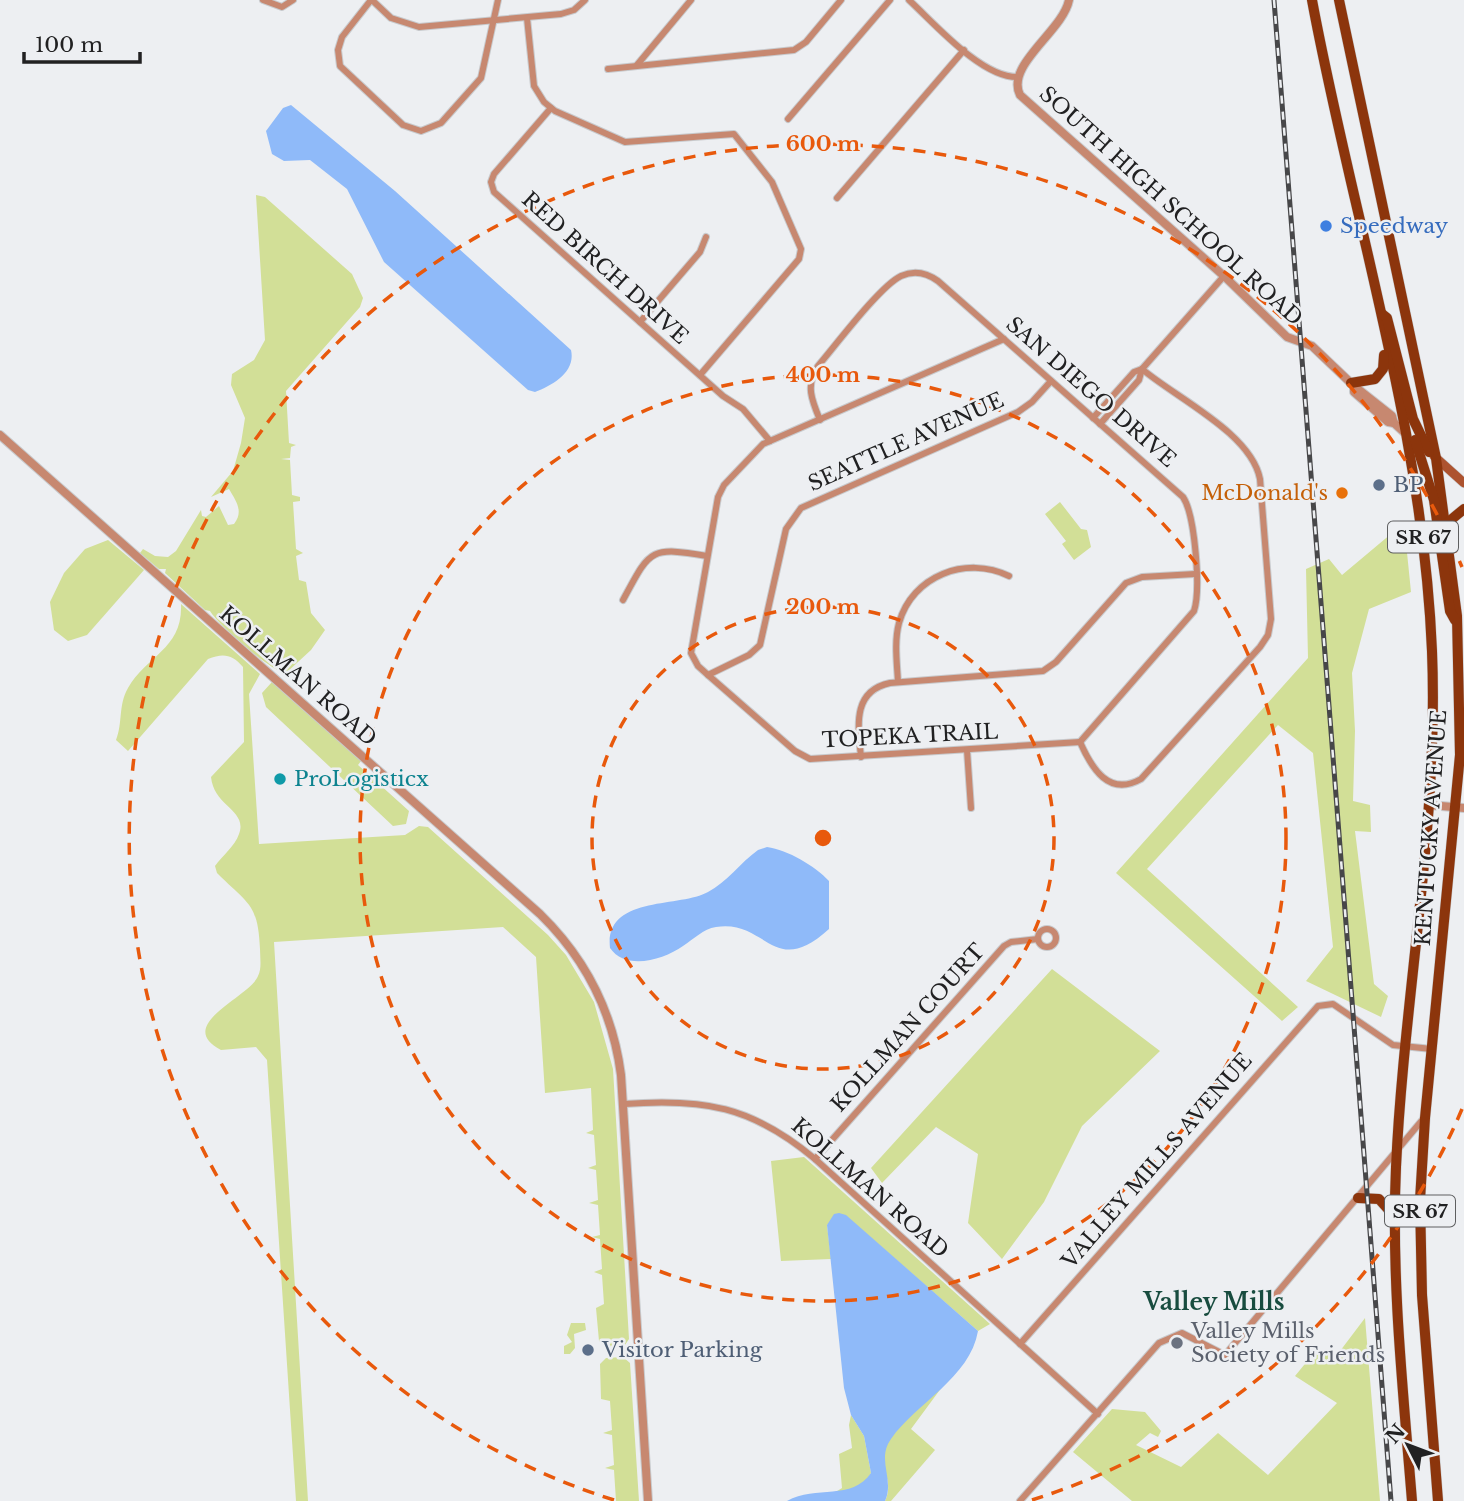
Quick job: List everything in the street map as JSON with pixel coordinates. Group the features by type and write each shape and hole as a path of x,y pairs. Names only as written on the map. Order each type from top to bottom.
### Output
{"main road":[{"name":"KENTUCKY AVENUE","path":"1312,0 1326,79 1405,433 1422,526 1430,607 1433,689 1430,806 1397,1151 1395,1217 1399,1336 1412,1501"},
{"name":"KENTUCKY AVENUE","path":"1339,0 1447,523 1458,624 1460,808 1424,1118 1420,1263 1438,1501"},
{"path":"1379,311 1387,318 1412,419 1433,455"},
{"path":"1352,385 1369,382 1378,376 1384,365 1385,340"},
{"name":"SOUTH HIGH SCHOOL ROAD","path":"1405,433 1464,484"},
{"path":"1415,440 1430,483 1450,611 1458,624"},
{"path":"1447,523 1464,509"},
{"path":"1358,1198 1379,1199 1395,1217"}],"street":[{"path":"263,0 282,7 293,0"},
{"path":"498,0 491,22 481,78 441,123 421,131 403,125 347,76 338,60 340,42 372,0 391,18 415,27 491,22 527,19 567,13 585,0"},
{"path":"637,65 691,0"},
{"path":"608,69 794,50 806,42 841,0"},
{"path":"788,119 890,0"},
{"path":"909,0 987,68 1017,77"},
{"name":"SOUTH HIGH SCHOOL ROAD","path":"1069,0 1067,14 1017,77 1017,89 1023,98 1224,276 1287,337 1312,346 1352,385 1353,392 1405,433"},
{"path":"527,19 533,82 540,96 551,108 623,142 735,135 772,181 801,253 799,260 699,375"},
{"path":"837,198 964,50"},
{"name":"RED BIRCH DRIVE","path":"551,108 494,174 492,189 699,375 743,409 770,441"},
{"path":"640,322 700,252 706,237"},
{"name":"SAN DIEGO DRIVE","path":"820,420 810,392 816,369 891,283 912,273 936,279 1183,497 1191,516 1197,604 1191,618 1080,742"},
{"path":"1100,424 1139,380 1142,369 1224,276"},
{"path":"623,600 643,563 655,554 673,550 707,556 722,489 756,450 770,441 1004,339"},
{"path":"1093,418 1134,372 1142,369"},
{"path":"1080,742 1093,769 1107,782 1128,785 1144,776 1260,647 1268,632 1271,615 1260,479 1255,464 1240,445 1204,414 1142,369"},
{"name":"SEATTLE AVENUE","path":"708,675 749,654 760,645 786,529 801,508 1018,412 1032,402 1051,380"},
{"name":"KOLLMAN ROAD","path":"0,435 549,923 579,961 603,1005 617,1048 624,1104 672,1100 729,1109 769,1125 815,1159 1098,1414"},
{"name":"TOPEKA TRAIL","path":"707,556 691,641 692,655 708,675 804,757 817,760 1080,742"},
{"path":"898,682 898,627 905,607 918,590 938,575 956,569 984,568 1009,576"},
{"path":"861,757 858,725 861,704 876,687 898,682 1042,671 1056,662 1126,583 1142,578 1195,574"},
{"path":"967,750 971,808"},
{"path":"1430,806 1460,808"},
{"name":"KOLLMAN COURT","path":"815,1159 1005,945 1038,939"},
{"name":"VALLEY MILLS AVENUE","path":"1020,1344 1314,1009 1323,1003 1333,1004 1386,1042 1406,1046"},
{"path":"1406,1046 1432,1049"},
{"path":"624,1104 648,1501"},
{"path":"1020,1501 1159,1343 1175,1334 1190,1336 1224,1354 1424,1118"}],"green space":[{"path":"256,195 265,197 352,274 363,298 360,307 286,391 289,443 296,445 291,447 290,458 281,459 290,460 292,495 300,497 300,501 293,502 296,549 303,553 296,556 299,580 306,582 311,613 325,630 311,650 286,673 268,664 244,646 210,611 205,610 165,573 166,569 159,569 140,553 143,549 155,556 168,557 176,551 201,510 202,516 206,517 219,506 228,525 234,524 237,519 238,506 229,489 211,497 233,471 241,443 245,418 231,385 232,374 254,360 265,340"},
{"path":"1060,502 1081,529 1087,530 1091,547 1074,560 1062,544 1066,541 1045,514"},
{"path":"1404,523 1411,592 1369,609 1352,673 1355,731 1353,801 1370,805 1371,832 1355,831 1374,984 1388,996 1381,1017 1306,981 1333,947 1313,753 1278,725 1147,869 1298,1007 1282,1021 1116,873 1308,658 1306,569 1329,559 1342,575"},
{"path":"108,540 144,570 87,635 68,641 54,630 50,602 64,573 85,549"},
{"path":"181,604 260,674 249,694 259,844 405,835 419,826 428,827 548,935 566,955 594,1002 613,1069 629,1339 625,1345 605,1347 599,1341 596,1308 604,1304 602,1275 594,1272 602,1269 600,1239 592,1237 600,1235 598,1205 589,1203 598,1200 596,1170 588,1168 596,1165 594,1135 586,1133 593,1130 591,1088 545,1093 536,957 503,927 274,942 308,1501 296,1501 267,1060 256,1047 221,1050 208,1041 205,1031 218,1011 252,984 258,976 260,966 259,934 254,913 244,899 217,873 215,866 235,843 241,826 235,813 213,787 211,777 244,742 243,667 227,656 208,659 128,751 116,740 125,694 136,677 170,642 180,619"},
{"path":"272,682 361,761 358,765 409,811 406,824 393,826 266,707 262,693"},
{"path":"1052,969 1160,1051 1082,1126 1044,1202 1002,1259 968,1223 978,1154 936,1127 882,1183 871,1168"},
{"path":"804,1157 990,1324 978,1331 845,1215 827,1225 831,1259 781,1261 771,1161"},
{"path":"1365,1318 1380,1501 1132,1501 1073,1452 1112,1409 1145,1412 1161,1431 1158,1437 1150,1433 1136,1445 1181,1467 1218,1433 1268,1475 1337,1403 1295,1376 1318,1348 1334,1359"},
{"path":"571,1323 585,1323 586,1330 574,1334 575,1348 570,1354 564,1354 564,1346 572,1342 567,1335"},
{"path":"623,1357 630,1363 639,1501 616,1501 614,1470 605,1468 614,1465 612,1435 603,1433 612,1430 610,1401 601,1399 600,1364 606,1358"},
{"path":"942,1387 911,1429 935,1450 891,1501 885,1501 888,1482 884,1453 887,1443 900,1425"},
{"path":"851,1415 864,1436 871,1473 856,1490 834,1493 842,1488 839,1454 852,1448 849,1425"}],"water":[{"path":"291,105 395,191 571,350 570,365 562,377 535,392 528,390 384,262 347,189 310,160 284,161 272,154 266,131 283,108"},
{"path":"767,847 784,851 801,860 829,881 829,929 810,943 795,949 782,949 747,931 733,927 716,927 703,932 675,951 645,961 625,959 610,948 611,931 619,919 631,911 708,892 758,850"},
{"path":"834,1214 846,1215 978,1331 965,1363 891,1439 885,1454 888,1493 885,1501 787,1501 798,1496 854,1487 871,1473 864,1436 851,1415 844,1388 827,1225"}],"railway":[{"path":"1274,0 1391,1501"}],"place":[{"name":"Speedway","path":"1326,226"},
{"name":"BP","path":"1379,485"},
{"name":"McDonald's","path":"1342,493"},
{"name":"ProLogisticx","path":"280,779"},
{"name":"Valley Mills Society of Friends","path":"1177,1343"},
{"name":"Visitor Parking","path":"588,1350"}],"district":[{"name":"Valley Mills","path":"1214,1302"}]}
